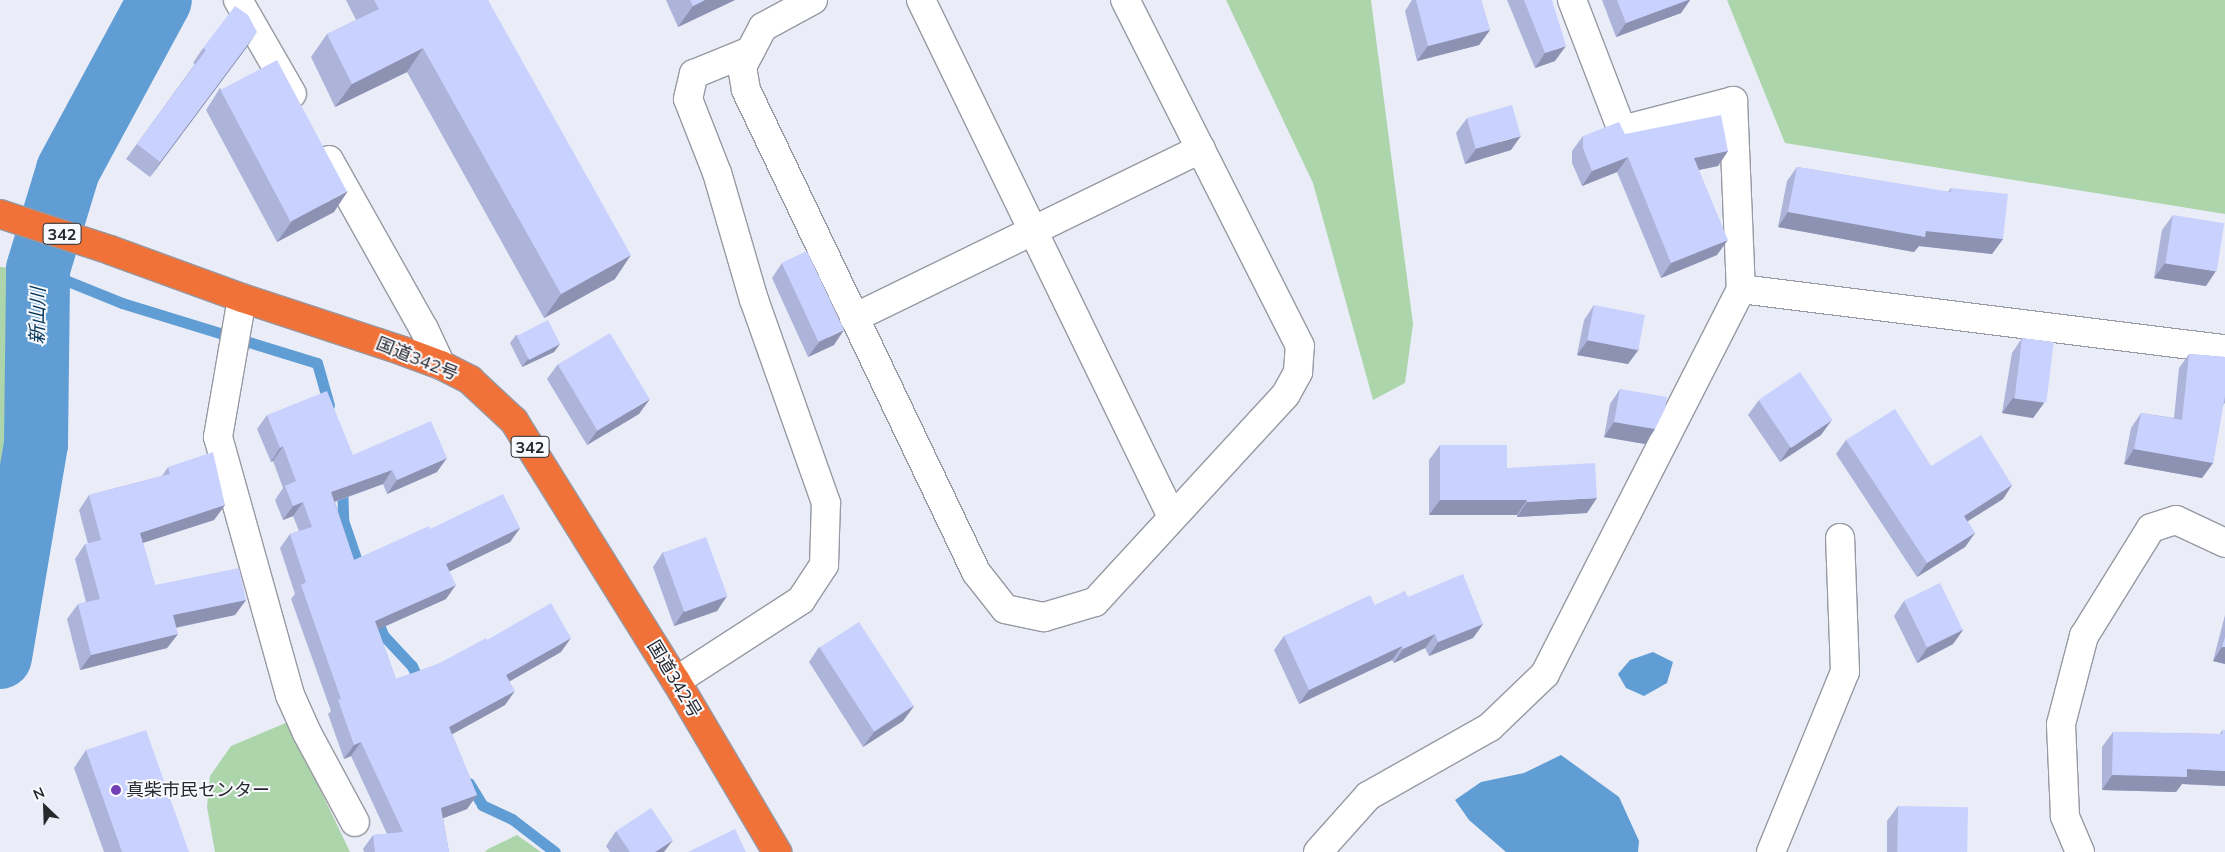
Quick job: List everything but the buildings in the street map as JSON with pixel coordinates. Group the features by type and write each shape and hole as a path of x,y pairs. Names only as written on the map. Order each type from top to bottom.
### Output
{"highway":[{"name":"国道342号","path":"8,216 441,365 470,380 514,421 676,681 777,852"}],"street":[{"path":"238,0 302,113"},
{"path":"813,0 762,27 742,67 746,90 976,572 1005,609 1044,617 1095,602 1286,394 1298,372 1300,346 1125,0"},
{"path":"922,0 1172,517"},
{"path":"1318,852 1368,796 1490,727 1545,674 1742,289 1732,101 1622,130 1572,0"},
{"path":"676,681 801,600 824,565 826,503 754,300 717,173 688,99 694,74 750,51"},
{"path":"316,138 424,329 441,365"},
{"path":"854,318 1202,149"},
{"path":"1742,289 2225,348"},
{"path":"242,298 218,437 290,695 307,733 355,822"},
{"path":"2080,852 2065,816 2061,724 2084,636 2151,528 2176,520 2225,543"},
{"path":"1771,852 1845,672 1840,538"}],"green space":[{"path":"1226,0 1371,0 1413,324 1405,383 1373,400 1313,183"},
{"path":"1727,0 2225,0 2225,214 1785,143"},
{"path":"0,267 18,268 19,397 0,491"},
{"path":"288,722 350,852 215,852 207,807 210,776 231,746"},
{"path":"517,835 541,852 485,852 488,849"}],"water":[{"path":"1653,652 1673,662 1667,683 1644,696 1626,688 1618,674 1630,660"},
{"path":"1561,755 1619,797 1639,841 1638,852 1506,852 1469,820 1455,800 1481,782 1524,773"}],"waterway":[{"name":"新山川","path":"0,657 36,444 38,269 68,170 160,0"},
{"path":"38,269 122,303 317,363 329,405"},
{"path":"342,484 343,520 361,573"},
{"path":"375,614 383,635 412,666 421,685"},
{"path":"469,783 482,805 512,819 555,852"}],"place":[{"name":"真柴市民センター","path":"116,790"}]}
